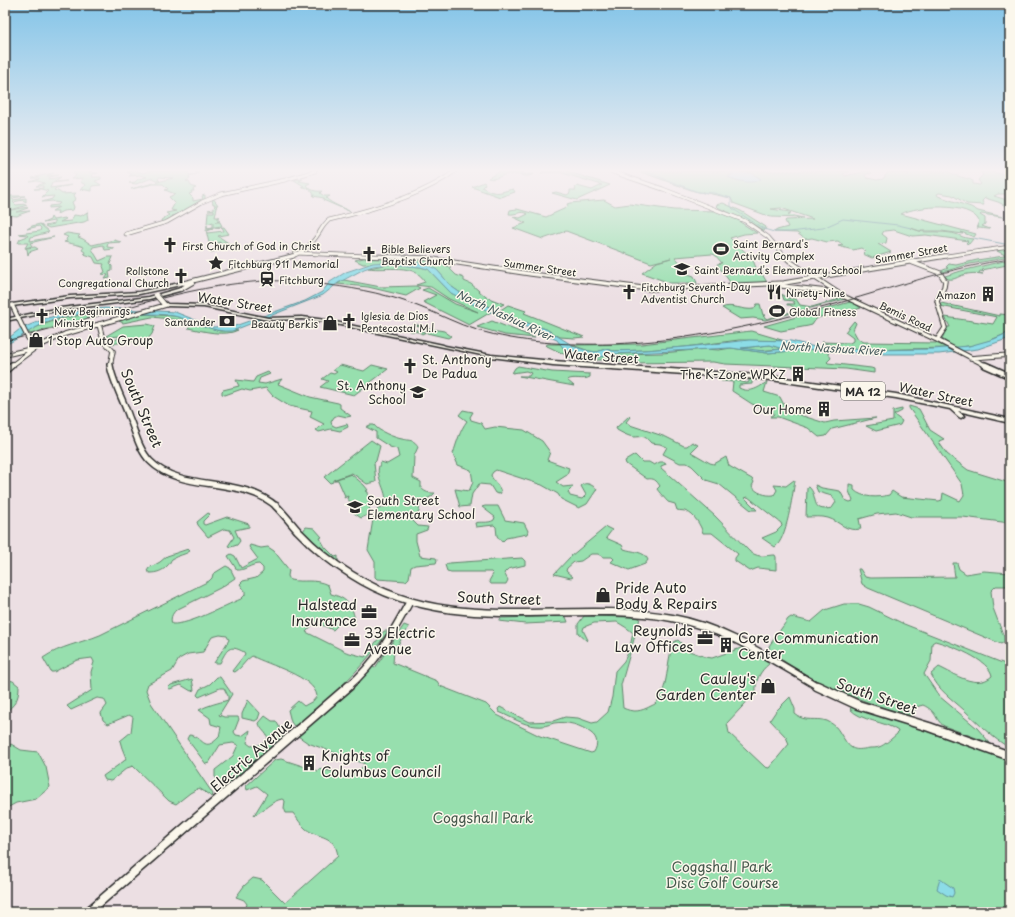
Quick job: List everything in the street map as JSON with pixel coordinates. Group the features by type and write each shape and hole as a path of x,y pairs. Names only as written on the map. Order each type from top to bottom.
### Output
{"highway":[{"path":"127,294 154,293 161,289 183,283"},
{"path":"5,320 61,309 150,298 181,289 185,286 183,283"},
{"path":"5,306 70,297 154,293 183,283"},
{"path":"175,286 182,286 181,289"},
{"path":"154,293 165,304"},
{"name":"Water Street","path":"165,304 204,306 264,318 306,318 335,322 491,356 553,363 771,378 896,396 1010,421"},
{"path":"949,407 961,416"}],"main road":[{"path":"126,234 170,221 182,214"},
{"path":"183,283 300,254 329,220 354,214"},
{"path":"727,214 745,221 763,232 786,258 843,296"},
{"path":"286,257 307,247"},
{"name":"Summer Street","path":"295,254 426,258 650,289 676,289 755,284 783,284 971,251 1010,248"},
{"path":"910,262 937,272 946,282 937,301 945,328 937,340"},
{"path":"183,283 221,273"},
{"path":"814,278 820,284 820,290"},
{"path":"181,289 199,279"},
{"path":"755,284 783,284"},
{"name":"Bemis Road","path":"768,284 783,284 820,290 843,296 1010,376"},
{"path":"5,355 35,348 67,333 158,308 165,304"},
{"path":"12,305 28,338 35,348"},
{"name":"South Street","path":"99,324 104,340 112,350 110,363 111,370 137,436 146,455 155,465 175,476 200,482 233,486 262,496 276,506 309,542 340,569 371,586 410,601 440,608 480,613 617,612 660,616 689,622 736,639 760,651 808,682 854,704 955,735 1010,756"},
{"path":"5,371 35,348"},
{"path":"970,358 1010,355"},
{"name":"Electric Avenue","path":"88,912 362,675 386,645 410,601"}],"green space":[{"path":"5,214 22,214 17,216"},
{"path":"87,214 88,220 49,228 45,226 54,224 54,221 43,223 50,220 51,217 53,220 66,219 60,222 71,221 74,215 81,216"},
{"path":"167,214 180,214 172,216 173,218 162,222 161,220 169,215"},
{"path":"208,214 216,214 215,217 218,217 218,220 220,221 215,222 220,222 222,226 207,228 213,227 213,222 207,224"},
{"path":"528,214 534,214 546,217 553,214 723,214 741,221 740,222 757,233 744,234 730,238 752,258 757,270 762,274 768,284 732,285 717,264 722,263 715,255 712,254 675,257 688,271 688,274 694,276 697,283 670,283 642,273 657,262 671,258 651,263 566,231 543,239 513,228 526,223 513,217 520,218"},
{"path":"732,214 745,214 766,227 764,231 748,221"},
{"path":"762,214 789,214 803,218 771,217"},
{"path":"798,214 902,214 976,234 974,237 961,232 963,234 941,231 920,231 911,228 922,232 952,233 973,239 969,244 966,243 968,241 926,235 912,236 894,230 884,231 882,234 887,238 886,243 878,244 891,252 872,258 863,254 866,251 861,248 853,250 838,246 843,245 838,241 827,242 812,238 805,239 797,233 774,232 788,227 785,221 786,220 813,219"},
{"path":"971,214 990,214 1003,217 981,214 980,215 985,218 985,224 982,226 990,229 988,229 977,228 979,227 977,226 979,221"},
{"path":"40,224 49,232 31,237 30,241 54,237 30,243 32,246 26,248 35,247 38,249 29,252 28,255 27,249 25,248 28,243 18,243 20,239 28,236 19,234 40,231 41,228 39,226 27,229"},
{"path":"222,227 224,227 229,234 218,236 233,246 231,247 225,242 217,244 215,244 221,242 209,243 206,230 213,229 207,231 207,233 224,231"},
{"path":"67,233 80,235 78,237 92,245 114,240 121,242 108,243 107,247 114,249 105,250 103,245 93,247 92,249 99,261 108,257 113,257 110,264 112,266 112,271 109,272 110,278 105,279 108,275 102,274 105,272 103,266 104,264 96,263 93,257 84,254 85,252 82,250 84,247 64,242 67,241 66,239 68,237 63,235"},
{"path":"1010,249 1010,257 970,264 943,272 941,271 948,268 946,267 949,264 956,265 1004,256 1005,255 995,250"},
{"path":"368,257 405,257 437,261 440,264 451,267 450,269 456,275 464,278 464,281 471,284 486,297 504,304 495,309 462,294 452,287 437,270 426,265 407,262 363,264 355,260"},
{"path":"1010,261 1010,266 1007,265 982,270 984,272 980,271 979,273 983,274 968,274 952,279 948,279 945,276 961,271"},
{"path":"390,264 428,269 451,293 491,312 469,325 423,302 436,295 422,290 428,288 455,304 478,312 449,299 431,287 416,285 425,282 414,272 400,269 368,268"},
{"path":"344,280 381,287 416,286 420,288 406,296 368,287 337,284"},
{"path":"807,290 828,293 845,299 765,320 753,318 740,319 722,308 729,306 754,309 757,304 760,304 763,315 765,315 763,316 767,319 798,310 790,305 787,305 795,304 793,301 784,300 782,294 787,298 796,299 800,305 812,307 839,299 825,293"},
{"path":"850,302 861,308 838,315 830,313 816,319 812,325 808,326 781,331 764,326"},
{"path":"941,303 1000,316 1000,314 1010,315 1010,332 981,344 955,348 942,339 947,327 950,327 945,317 993,324 997,317 940,306 939,304"},
{"path":"508,305 526,311 524,313 584,337 560,337 546,329 515,319 499,311"},
{"path":"98,313 96,316 30,334 28,331 62,319"},
{"path":"142,314 175,316 220,331 238,330 227,333 207,332 188,328 191,325 189,323 179,320 152,317 123,323 119,321"},
{"path":"492,321 535,338 505,335 477,327"},
{"path":"854,321 856,323 853,330 858,339 864,342 936,343 947,348 864,350 840,348 821,342 850,343 853,341 853,338 845,332"},
{"path":"147,324 155,326 148,339 110,344 121,336 106,336 123,326"},
{"path":"413,324 430,328 428,331 433,329 444,331 451,336 448,338 426,332 422,334 419,332 410,331 413,329 424,332 428,329"},
{"path":"751,331 785,341 739,340 685,347 614,351 605,349 597,352 572,345 642,344"},
{"path":"561,344 564,349 572,353 599,357 614,354 662,353 731,348 767,353 805,350 827,351 831,358 827,362 828,363 871,368 874,369 874,373 846,369 725,364 713,362 625,363 616,360 583,360 572,358 546,345"},
{"path":"770,345 784,349 755,351 741,348"},
{"path":"340,365 364,371 372,365 388,369 354,395 320,387 328,381 322,379 330,373 334,374 337,372 333,370"},
{"path":"518,366 552,372 590,374 590,377 585,379 573,378 567,380 574,386 519,376 529,376 531,373 526,371 512,373"},
{"path":"268,372 270,374 260,378 258,383 265,384 282,379 278,384 310,397 338,403 340,404 340,408 351,416 347,417 338,415 334,417 331,422 332,425 336,427 347,424 348,427 340,431 331,429 319,432 316,430 324,424 310,417 312,411 289,406 273,396 266,388 250,391 242,389 225,395 222,394 223,390 239,386 236,380 253,382 256,377"},
{"path":"749,378 752,378 752,384 739,385 739,388 743,390 751,390 758,388 767,382 764,392 780,397 787,411 825,423 876,418 832,429 826,436 819,437 808,428 778,417 770,417 774,414 773,412 752,404 732,391 733,382 721,381 728,379 747,383 749,382"},
{"path":"909,406 919,409 930,430 944,439 939,441 947,454 968,470 1010,483 1010,523 963,517 911,517 896,512 877,514 859,519 861,529 856,530 847,528 826,517 806,517 807,488 809,487 814,495 817,506 820,508 832,508 836,502 832,496 818,492 815,485 822,488 840,491 845,500 850,502 853,501 849,491 849,484 854,485 854,490 857,493 870,497 889,495 892,491 901,497 939,501 942,500 943,493 960,501 964,495 962,484"},
{"path":"902,409 902,411 894,415 902,421 900,425 876,431 866,426 893,421 893,411"},
{"path":"463,410 473,412 470,417 471,420 481,423 485,429 495,427 524,430 542,441 550,452 547,460 569,468 567,475 556,482 563,487 573,486 568,492 570,496 582,499 586,495 581,486 585,484 591,485 597,489 587,504 579,508 561,499 558,494 542,485 496,470 491,475 501,493 495,493 490,485 479,484 472,494 470,506 460,507 455,489 469,491 473,482 471,470 458,465 453,454 461,432 467,421 459,415"},
{"path":"629,416 630,417 626,422 630,425 666,437 684,446 687,446 692,442 698,445 691,452 710,463 714,464 726,457 729,466 752,479 754,482 752,486 762,494 774,495 777,490 774,485 786,486 794,480 786,527 783,535 775,547 762,538 776,532 782,526 781,523 748,497 745,498 757,510 751,510 719,484 706,480 687,463 680,463 663,454 667,447 660,444 651,443 645,437 631,437 617,430 616,428"},
{"path":"374,425 379,430 391,436 412,441 417,444 418,447 414,456 413,478 421,482 421,488 424,491 435,493 420,503 419,512 412,520 418,526 428,527 427,530 416,534 416,541 420,556 436,558 437,560 436,563 415,565 411,567 409,578 406,581 377,579 375,577 375,562 368,550 374,513 378,509 384,508 386,502 386,496 378,473 379,467 381,462 387,464 399,457 397,449 390,447 376,438 376,432 366,427"},
{"path":"371,440 380,446 376,461 374,463 376,482 367,484 352,473 333,480 333,482 330,483 324,477"},
{"path":"635,455 642,462 649,462 654,465 660,462 665,462 666,464 661,466 661,468 715,516 750,552 760,556 775,555 776,570 758,568 750,571 735,561 738,554 712,533 703,533 699,524 690,513 677,510 675,504 668,502 657,489 660,486 656,481 653,479 647,479 626,464 625,461"},
{"path":"351,474 368,490 366,491 368,492 370,514 361,518 354,513 360,510 359,508 347,499 348,496 344,498 345,496 338,480 334,480"},
{"path":"498,506 505,520 524,523 528,531 527,534 506,538 502,542 497,536 496,527 494,525 476,527 475,523 494,520 495,517 482,507"},
{"path":"208,513 210,514 203,521 203,524 205,525 227,517 249,524 249,527 235,530 240,541 237,545 231,547 228,546 234,537 230,530 224,529 208,537 198,525 197,522"},
{"path":"306,527 314,528 322,537 320,538 325,547 335,557 338,556 338,561 336,562 303,531"},
{"path":"606,527 612,530 606,538 622,545 624,549 644,555 648,560 645,564 629,570 611,562 614,559 612,557 603,557 598,554 591,554 581,561 574,562 567,568 566,571 573,577 571,578 554,574 571,556"},
{"path":"250,545 261,548 268,547 274,551 289,570 288,576 290,580 313,581 328,585 331,594 345,600 353,611 355,621 346,617 333,630 315,622 306,632 346,652 365,657 384,631 388,631 364,663 346,682 306,718 294,726 291,722 288,710 298,701 304,706 313,701 317,696 314,689 299,677 252,656 235,672 232,671 245,654 244,652 235,648 227,651 220,663 214,663 229,640 227,636 220,635 212,637 203,652 188,654 179,659 172,671 148,684 146,690 151,703 213,794 212,797 199,788 176,804 169,801 133,766 127,768 111,781 105,780 103,776 126,758 120,741 131,732 133,717 129,715 108,724 103,720 101,713 107,705 104,699 97,698 71,710 67,706 92,690 91,672 94,662 92,658 77,660 54,672 51,672 43,658 63,648 100,635 209,581 213,574 226,566 230,568 235,578 220,588 176,610 172,616 172,624 188,622 241,599 245,595 245,591 240,584 243,581 256,578 263,572 263,568 259,564 237,570 228,556 231,554 235,556 241,568 258,559 249,547"},
{"path":"188,549 190,551 172,559 165,568 157,572 150,573 147,571 167,556"},
{"path":"522,558 525,561 525,565 508,569 504,573 508,580 506,584 491,584 489,581 493,574 491,572 451,572 447,571 445,565 449,563"},
{"path":"953,563 957,563 959,569 966,574 984,571 1010,573 1010,586 996,586 991,591 993,608 1004,637 1004,642 1001,644 868,588 862,584 858,569 860,569 865,577 871,578 955,577"},
{"path":"844,604 859,604 869,607 904,624 1010,666 1010,748 997,740 946,694 934,680 931,674 939,667 958,677 973,681 986,680 992,676 990,670 977,659 950,646 935,641 932,643 931,661 924,674 939,696 977,728 990,743 944,726 931,710 923,705 916,707 912,715 909,715 836,690 786,663 770,651 769,646 791,617 811,622 825,610"},
{"name":"Coggshall Park","path":"584,616 640,618 621,685 623,708 629,710 638,711 644,709 655,704 660,699 665,683 671,649 674,642 678,640 689,651 706,657 712,658 747,647 767,661 769,664 759,676 756,684 756,692 727,723 729,733 765,767 769,768 789,744 786,737 770,720 776,711 790,697 795,709 795,714 799,717 807,719 823,720 831,723 847,743 855,749 876,748 884,745 897,734 898,731 892,727 860,716 850,709 852,707 1010,756 1010,912 244,912 247,904 244,900 236,897 244,886 253,878 262,880 285,903 338,856 334,844 330,840 306,829 293,813 286,813 284,808 285,801 282,799 274,802 254,815 267,794 257,786 247,790 246,786 275,760 281,759 318,771 319,769 346,774 357,773 365,764 308,743 295,734 371,666 375,668 404,625 409,627 394,651 393,663 437,681 440,686 486,704 497,715 540,736 591,753 594,752 597,744 596,739 583,728 574,724 564,723 554,723 545,726 531,725 499,712 498,709 500,707 529,722 553,721 565,717 578,718 592,723 597,722 608,712 612,697 615,671 624,661 629,651 633,633 617,622 594,623 584,627 583,630 588,640 587,641 578,633 578,624"},
{"path":"566,617 568,622 525,624 499,621 501,618"},
{"path":"217,677 220,677 232,694 219,715 224,717 238,717 239,719 234,732 236,735 242,736 250,730 247,743 251,746 265,742 268,739 259,723 265,716 272,721 276,721 284,735 229,783 223,786 215,777 215,770 233,756 238,745 233,743 220,745 209,763 206,764 187,739 189,735 194,736 206,744 210,744 219,737 221,727 211,724 210,718 199,710 209,705 228,700 228,696 224,688 220,688 199,697 197,695 200,689 210,684"},
{"path":"192,679 194,690 191,691 181,685 170,689 168,688 171,685"},
{"path":"8,680 13,681 19,686 19,691 16,701 5,713 5,682"},
{"path":"248,700 260,713 258,719 255,721 242,718 242,714"},
{"path":"11,744 21,750 38,752 46,767 50,787 36,799 16,803 5,809 5,748"}],"water":[{"name":"North Nashua River","path":"416,262 432,267 437,270 452,287 462,294 515,319 546,329 575,347 597,352 605,349 614,351 645,350 749,340 791,341 815,347 864,350 933,349 969,346 994,339 1010,332 1010,338 978,349 939,354 885,354 805,350 767,353 731,348 614,354 599,357 572,353 564,349 557,340 472,304 451,293 428,269 390,264 373,266 364,269 338,283 323,295 232,331 217,330 170,315 95,313 72,315 50,321 38,326 5,345 5,341 20,329 47,318 72,312 105,308 175,312 213,327 235,326 305,301 322,292 330,282 346,272 373,263","holes":["770,345 783,349 764,351 741,348"]},
{"path":"940,879 953,888 954,893 952,897 937,889"}],"waterway":[{"path":"740,214 764,229 774,232 790,232 823,228 843,219 898,225 911,228"},
{"path":"973,238 1010,245"}],"railway":[{"path":"5,341 36,334 158,299 189,292 252,282 280,281 329,285 375,293 409,303 470,328 510,338 577,344 640,342 698,335 783,318 945,272 1010,259"}],"place":[{"name":"First Church of God in Christ","path":"170,245"},
{"name":"Saint Bernard's Activity Complex","path":"721,249"},
{"name":"Bible Believers Baptist Church","path":"369,254"},
{"name":"Fitchburg 911 Memorial","path":"216,263"},
{"name":"Saint Bernard's Elementary School","path":"682,269"},
{"name":"Rollstone Congregational Church","path":"181,276"},
{"name":"Fitchburg","path":"267,279"},
{"name":"Fitchburg Seventh-Day Adventist Church","path":"629,292"},
{"name":"Ninety-Nine","path":"774,292"},
{"name":"Amazon","path":"988,294"},
{"name":"Global Fitness","path":"777,311"},
{"name":"New Beginnings Ministry","path":"42,316"},
{"name":"Santander","path":"227,321"},
{"name":"Iglesia de Dios Pentecostal M.I.","path":"349,321"},
{"name":"Beauty Berkis","path":"330,323"},
{"name":"1 Stop Auto Group","path":"36,340"},
{"name":"St. Anthony De Padua","path":"410,366"},
{"name":"The K-Zone WPKZ","path":"798,374"},
{"name":"St. Anthony School","path":"418,392"},
{"name":"Our Home","path":"824,409"},
{"name":"South Street Elementary School","path":"355,507"},
{"name":"Pride Auto Body & Repairs","path":"603,595"},
{"name":"Halstead Insurance","path":"369,612"},
{"name":"Reynolds Law Offices","path":"705,638"},
{"name":"33 Electric Avenue","path":"352,640"},
{"name":"Core Communication Center","path":"726,645"},
{"name":"Cauley's Garden Center","path":"768,686"},
{"name":"Knights of Columbus Council","path":"309,763"}],"park label":[{"name":"Coggshall Park Disc Golf Course","path":"722,874"}]}
